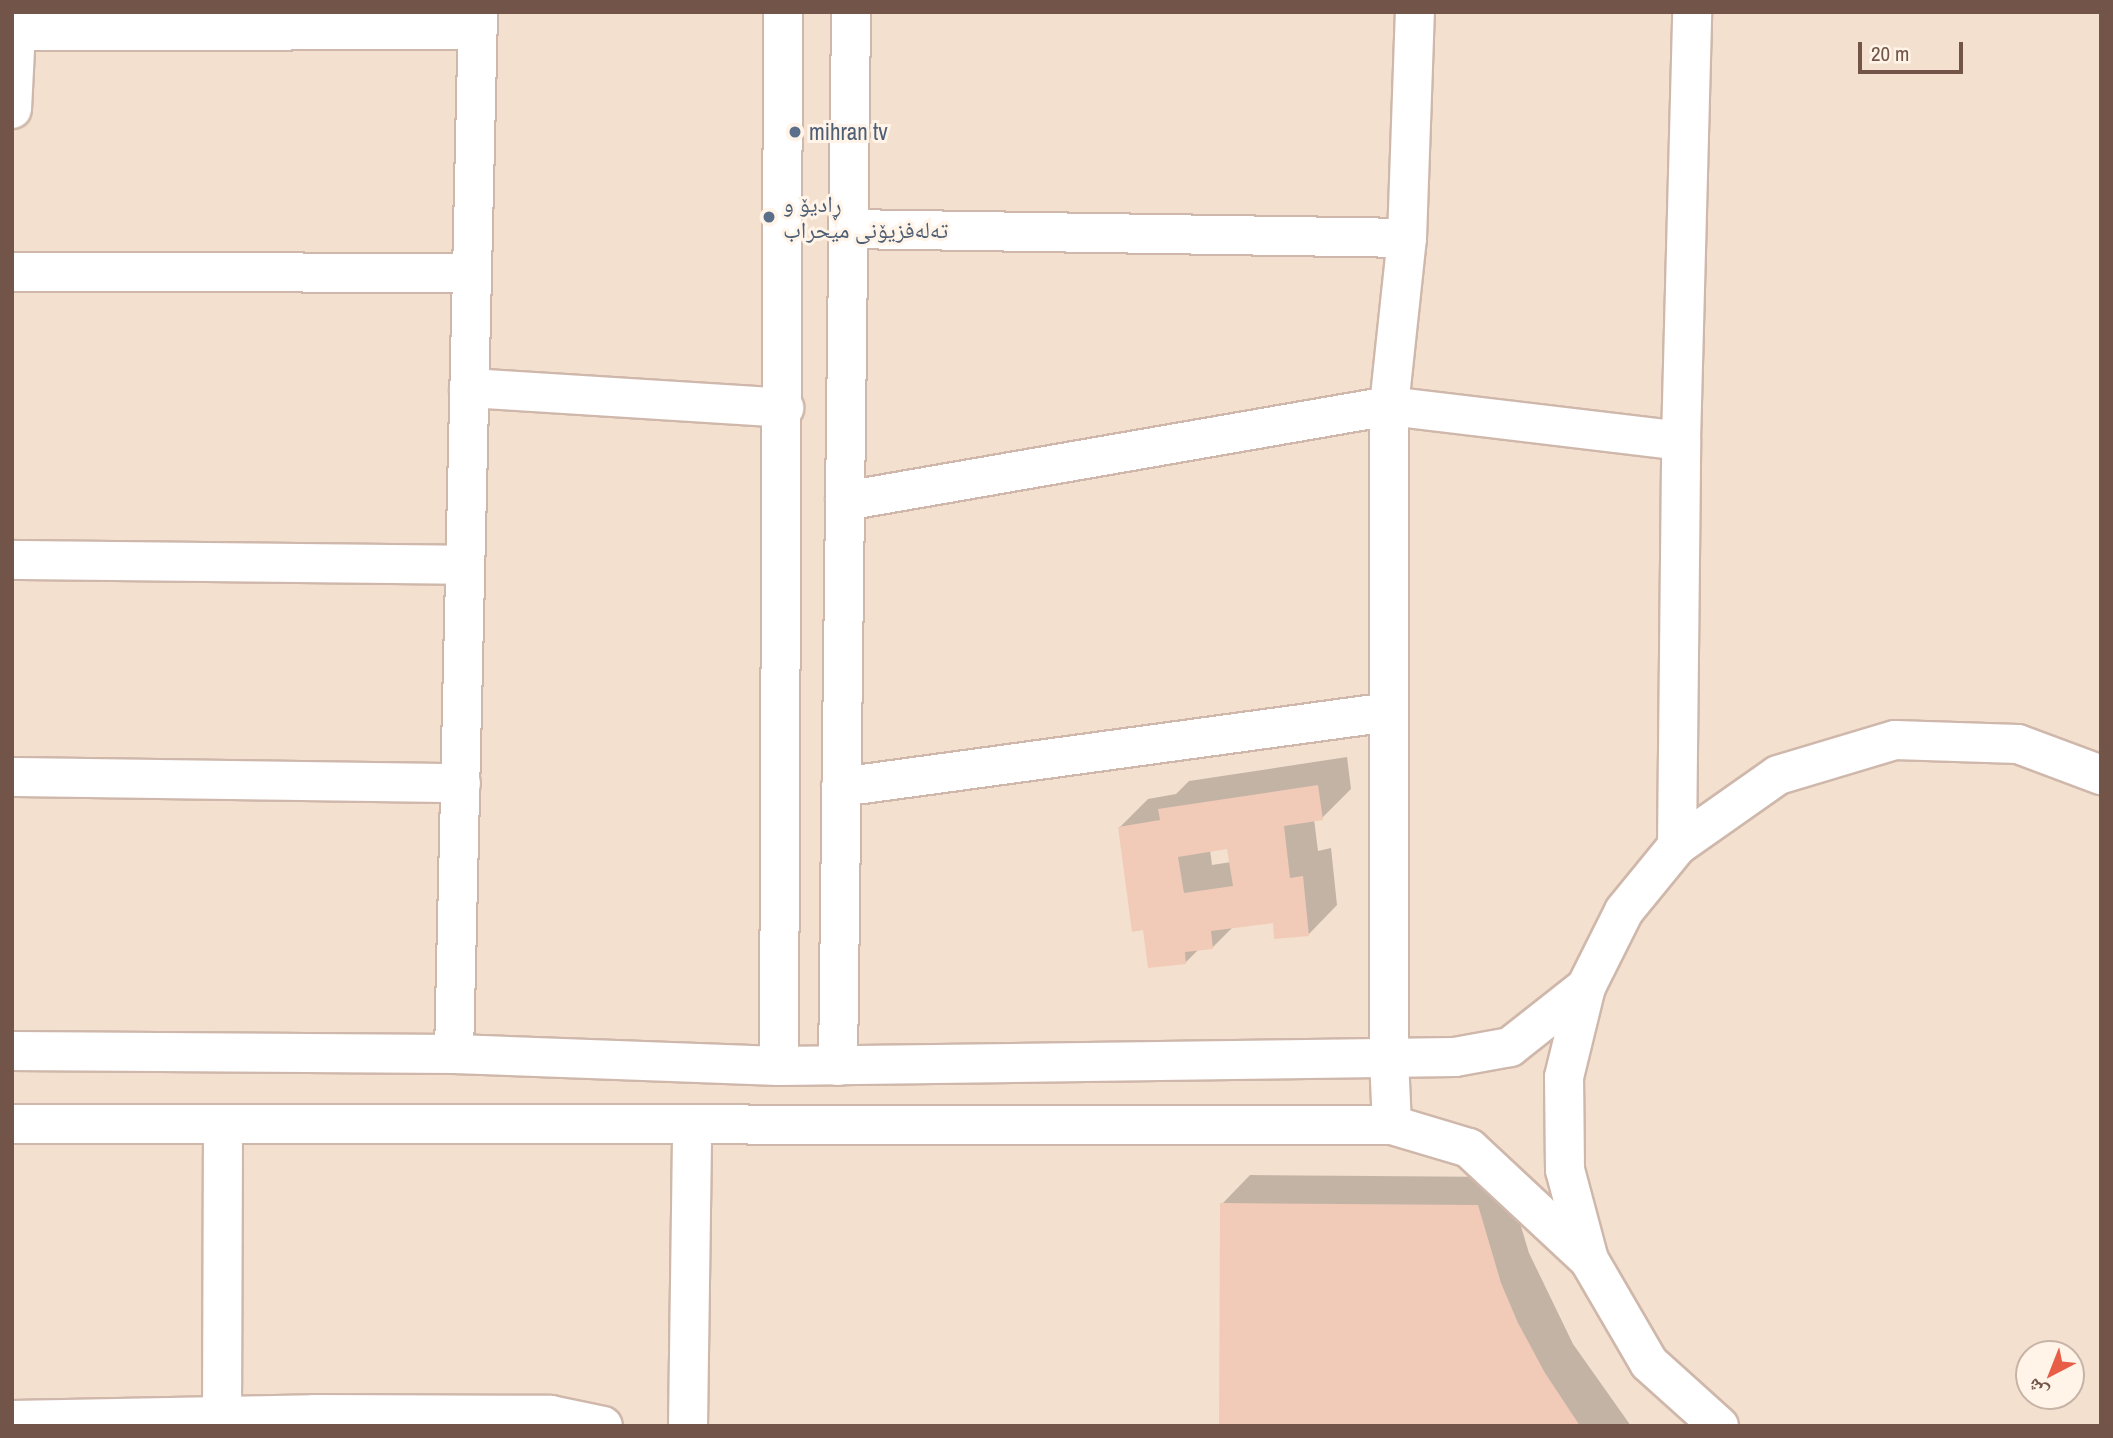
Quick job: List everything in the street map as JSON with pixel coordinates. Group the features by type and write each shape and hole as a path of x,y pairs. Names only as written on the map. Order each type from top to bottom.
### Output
{"street":[{"path":"779,1066 784,408 783,12"},
{"path":"838,1066 851,12"},
{"path":"1392,1125 1389,1059 1389,406 1407,238 1415,12"},
{"path":"1677,846 1681,441 1692,12"},
{"path":"12,108 14,31 477,21 454,1054"},
{"path":"848,229 1407,238"},
{"path":"12,272 472,274"},
{"path":"469,388 784,408"},
{"path":"845,501 1389,406 1681,441"},
{"path":"12,561 465,565"},
{"path":"841,787 1389,712"},
{"path":"1719,1426 1649,1363 1589,1260 1565,1170 1564,1077 1586,987 1624,911 1677,846 1778,775 1895,740 2018,744 2101,775"},
{"path":"12,777 461,783"},
{"path":"12,1051 454,1054 779,1066 1455,1057 1510,1046 1586,987"},
{"path":"12,1124 1392,1125 1469,1148 1589,1260"},
{"path":"688,1426 692,1124"},
{"path":"222,1416 223,1126"},
{"path":"12,1420 222,1416 314,1420 551,1415 603,1426"}],"shaded area":[{"path":"12,12 2101,12 2101,1426 12,1426"}],"building":[{"path":"1318,785 1323,820 1284,826 1290,878 1303,876 1309,936 1274,939 1273,923 1211,931 1213,949 1185,952 1186,964 1148,968 1143,930 1132,932 1118,827 1160,820 1158,809","holes":["1227,849 1233,886 1184,893 1178,857"]},
{"path":"1220,1203 1478,1205 1501,1283 1518,1323 1545,1373 1580,1426 1219,1426"}],"place":[{"name":"mihran tv","path":"795,132"},
{"name":"ڕادیۆ و تەلەفزیۆنی میحراب","path":"769,217"}]}
